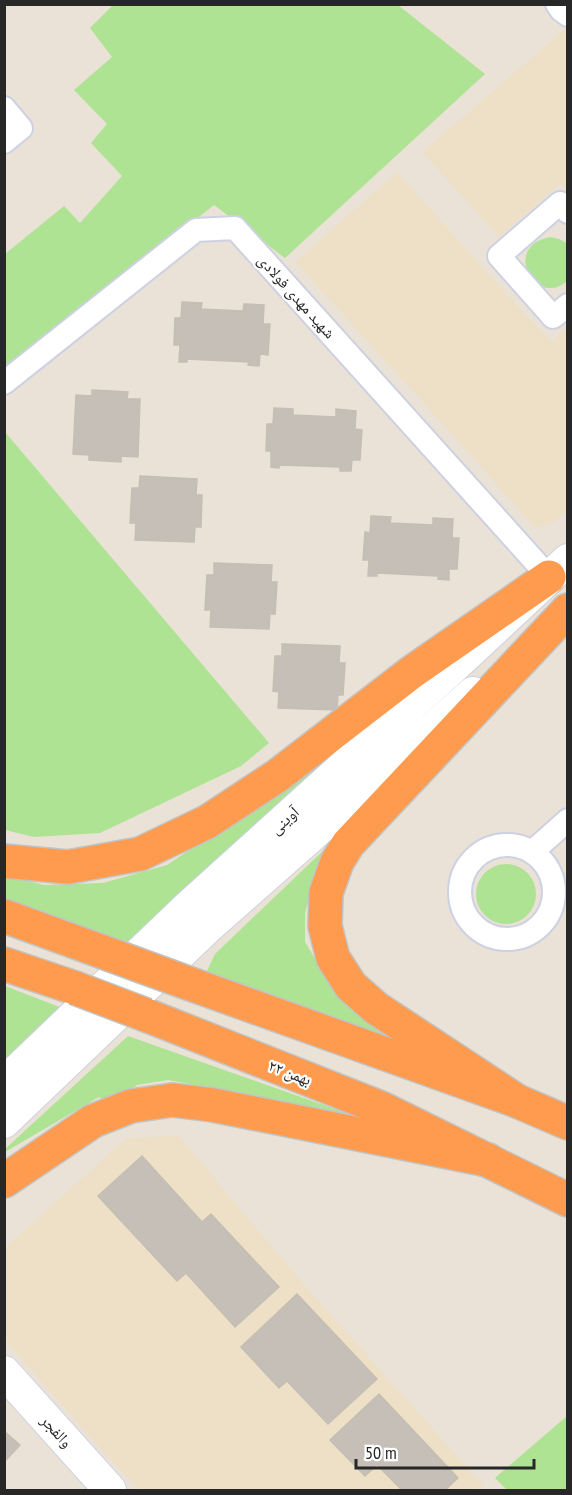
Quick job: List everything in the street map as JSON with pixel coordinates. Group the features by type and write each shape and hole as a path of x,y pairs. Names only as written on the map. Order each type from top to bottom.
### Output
{"highway":[{"path":"4,861 68,867 140,854 207,822 277,776 412,672 558,568"},
{"path":"517,1101 376,1008 351,986 333,958 325,926 326,893 337,862 348,844 567,610"},
{"path":"4,916 517,1101 567,1123"},
{"name":"۲۲ بهمن","path":"4,964 146,1015 381,1108 567,1200"},
{"path":"4,1181 93,1121 131,1106 172,1100 213,1105 489,1160"}],"main road":[{"name":"آوینی","path":"4,1083 189,906 459,662 558,568"},
{"name":"آوینی","path":"4,1122 208,927 567,610"},
{"name":"والفجر","path":"4,1372 110,1491"}],"street":[{"path":"557,4 567,15"},
{"path":"4,108 21,128 4,142"},
{"path":"567,212 560,203 499,256 553,317 567,305"},
{"name":"شهید مهدی فولادی","path":"4,383 196,230 235,228 558,568"},
{"path":"532,852 567,820"},
{"path":"502,845 518,846 532,852 543,862 551,875 554,890 552,906 545,919 534,930 520,937 505,938 489,935 476,927 466,915 461,901 460,885 465,870 474,858 487,849 502,845"}],"shaded area":[{"path":"564,30 568,34 567,190 561,183 499,237 422,152"},
{"path":"397,172 552,342 567,328 567,511 553,523 535,528 295,262"},
{"path":"178,1135 301,1281 483,1485 476,1490 139,1490 5,1340 4,1249 125,1139"}],"green space":[{"path":"113,5 398,5 485,74 285,258 214,205 5,369 5,254 64,206 80,223 122,176 91,143 107,124 74,90 112,57 90,28"},
{"path":"550,237 568,244 567,281 555,288 544,287 535,282 528,273 525,262 527,252 535,243"},
{"path":"5,432 269,743 241,766 100,833 34,837 5,830"},
{"path":"311,768 319,768 125,944 5,898 4,875 44,885 103,883 167,865"},
{"path":"328,846 313,883 305,913 305,942 328,980 392,1042 206,973 215,954"},
{"path":"500,864 512,864 523,869 531,877 536,894 534,906 523,919 512,924 500,924 489,919 481,911 476,900 476,888 481,877 489,869"},
{"path":"5,986 62,1008 5,1064"},
{"path":"128,1036 352,1115 168,1080 137,1085 110,1104 99,1097 5,1152 5,1149"},
{"path":"567,1416 567,1490 507,1490 495,1478"}],"building":[{"path":"182,302 202,303 201,309 243,311 244,304 264,305 263,324 270,324 268,355 260,354 259,366 248,365 249,362 187,359 187,362 179,362 180,345 174,345 175,318 181,318"},
{"path":"92,390 128,392 127,399 140,399 138,457 121,456 121,462 89,460 89,455 73,454 76,395 92,396"},
{"path":"274,408 293,409 293,415 336,417 336,409 356,411 355,429 362,430 360,460 352,460 351,471 340,471 340,467 279,465 279,468 271,467 271,451 266,451 267,424 273,424"},
{"path":"140,476 197,479 196,495 202,495 201,527 195,527 194,542 135,540 136,523 130,523 132,488 139,488"},
{"path":"371,516 391,517 390,523 433,525 433,518 453,519 452,538 459,538 457,569 449,569 449,580 438,579 438,576 377,573 377,576 368,576 369,560 363,560 365,532 370,533"},
{"path":"214,563 272,565 271,582 277,582 275,614 270,614 269,629 210,627 211,610 205,610 207,575 214,575"},
{"path":"282,644 340,646 339,663 345,663 343,695 338,695 337,710 278,708 279,692 273,691 275,656 282,656"},
{"path":"142,1156 202,1222 211,1214 279,1287 235,1327 186,1273 177,1281 98,1196"},
{"path":"297,1294 377,1379 328,1424 287,1381 279,1388 241,1347"},
{"path":"379,1394 458,1478 445,1490 402,1490 377,1465 365,1476 330,1440"},
{"path":"4,1431 20,1445 4,1462"}]}
